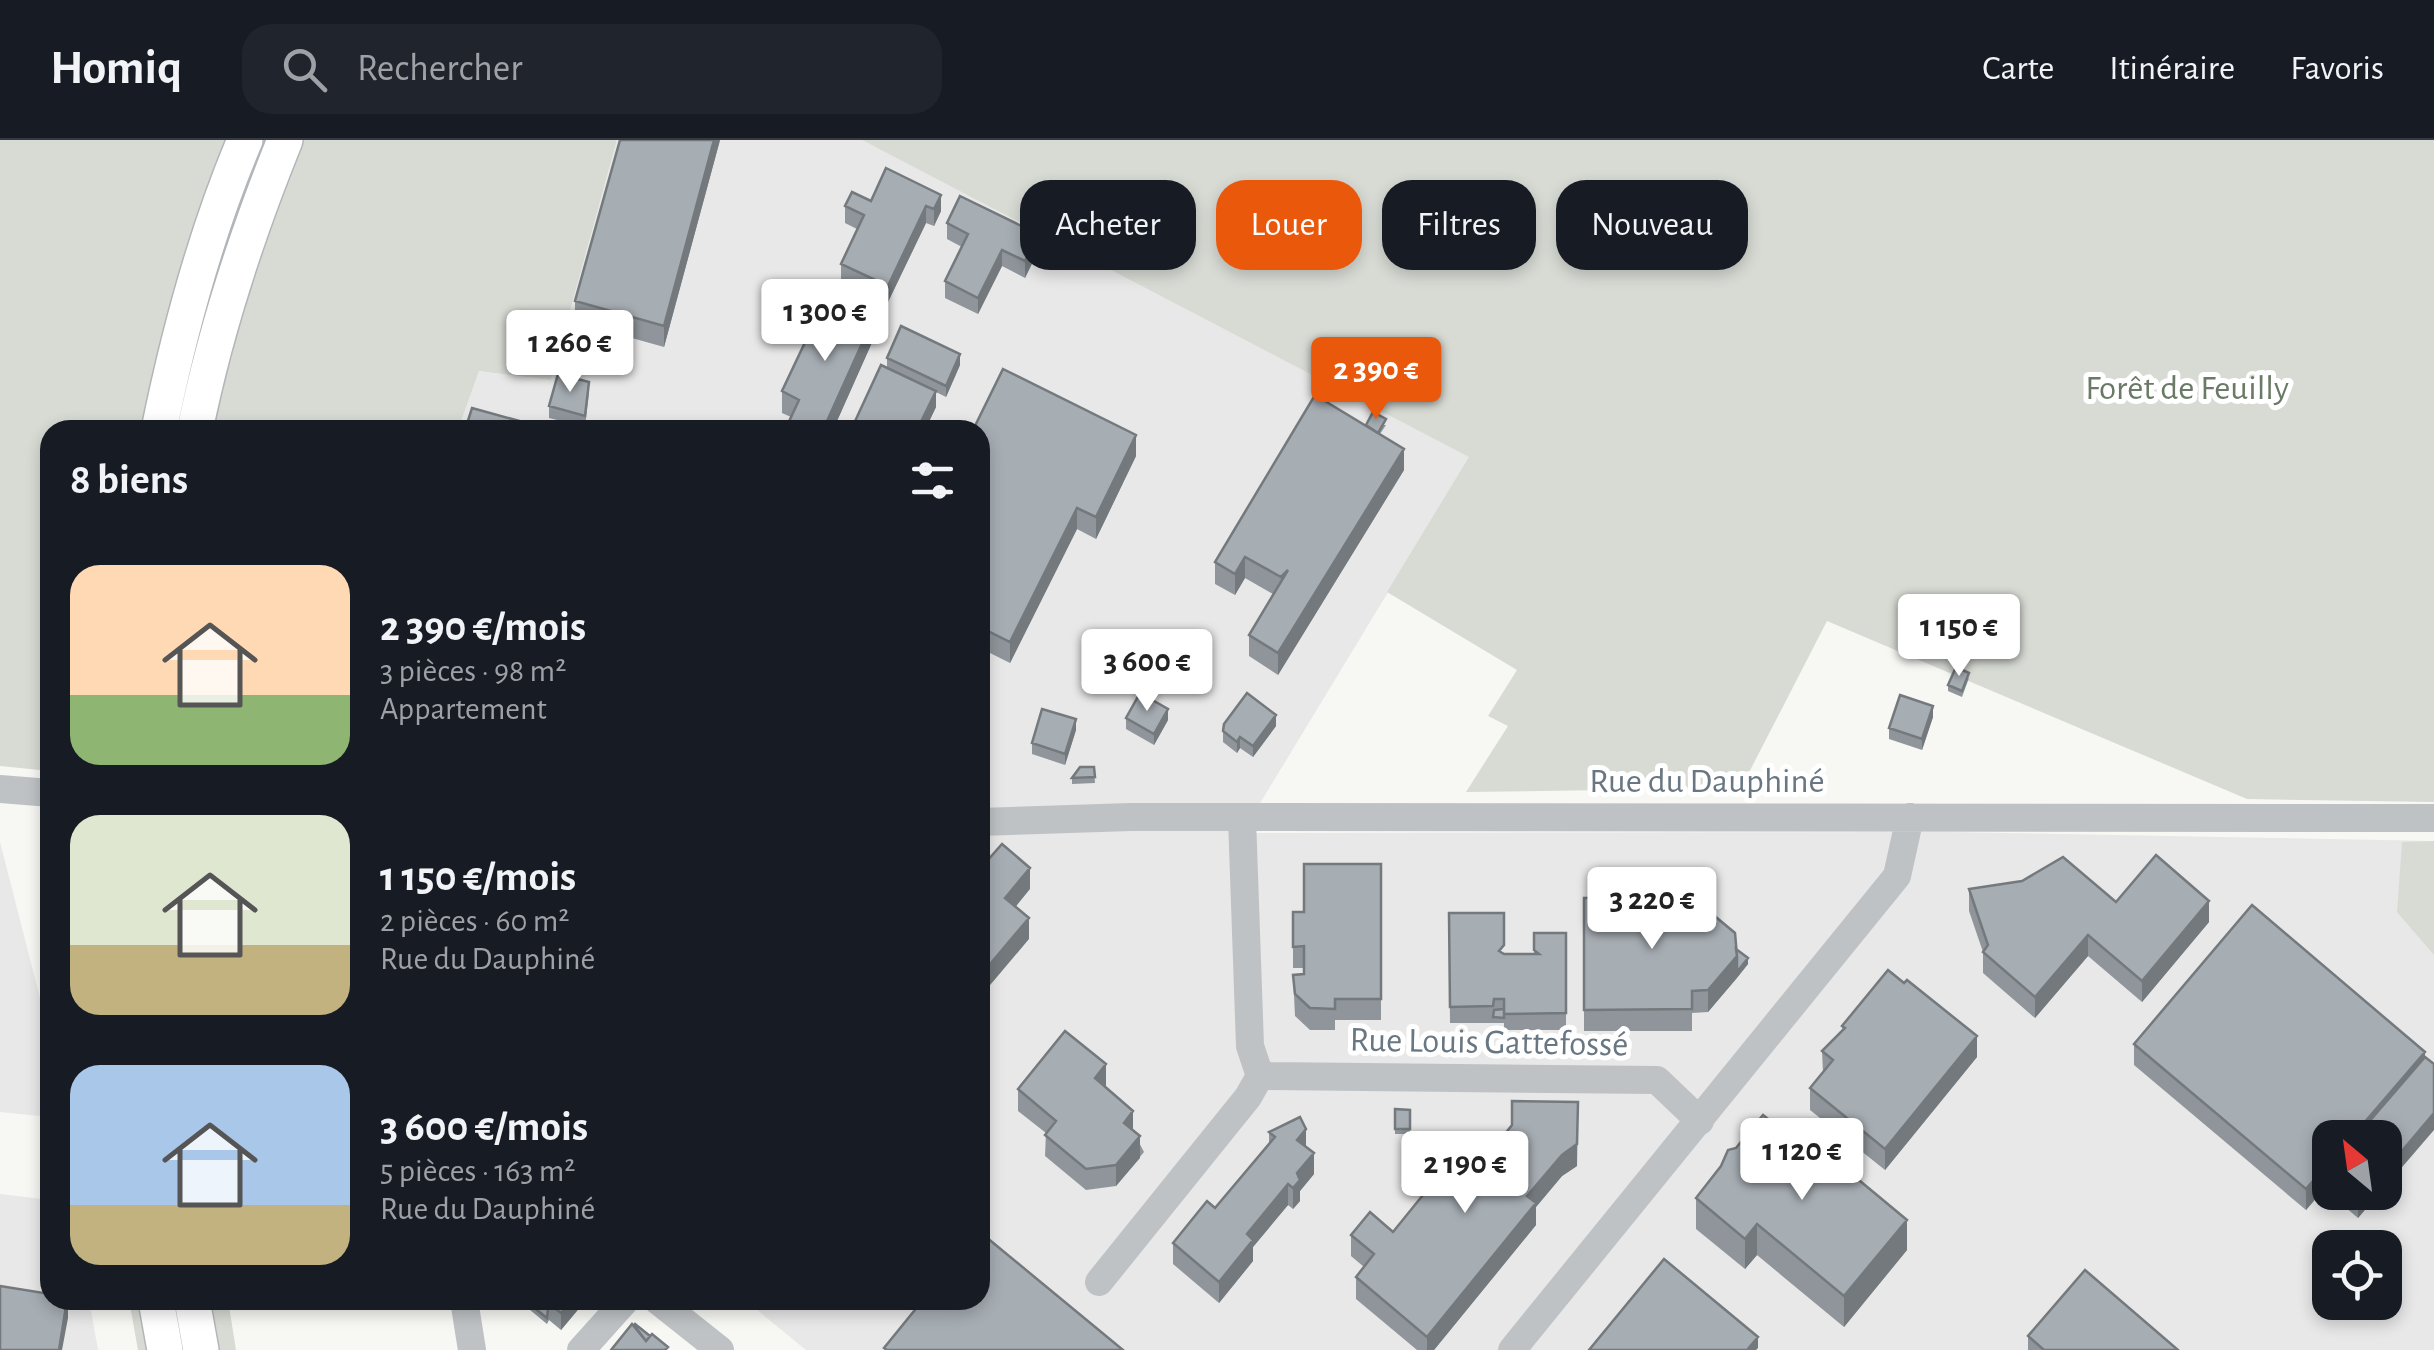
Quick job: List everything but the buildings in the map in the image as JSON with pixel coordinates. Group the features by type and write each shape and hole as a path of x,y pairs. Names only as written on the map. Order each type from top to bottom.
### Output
{"main road":[{"path":"162,420 173,362 225,187 245,140"},
{"path":"197,420 209,362 261,198 285,140"},
{"path":"158,1310 165,1350"},
{"path":"194,1310 201,1350"}],"street":[{"path":"0,789 40,792"},
{"path":"1512,1350 1898,876 1910,817"},
{"path":"1099,1282 1248,1097 1260,1076 1250,1046 1242,818"},
{"name":"Rue du Dauphiné","path":"990,822 1242,818 2434,818"},
{"name":"Rue Louis Gattefossé","path":"1260,1076 1657,1080 1700,1121"},
{"path":"466,1310 472,1350"},
{"path":"581,1350 617,1310"},
{"path":"670,1310 720,1350"}],"shaded area":[{"path":"617,140 862,140 1020,222 1020,270 1111,270 1470,457 1242,833 1947,832 2434,841 2434,1350 806,1350 757,1310 990,1310 990,420 462,420 479,371 551,380"},
{"path":"0,842 40,998 40,1116 0,1112"},
{"path":"0,1194 40,1199 40,1310 91,1310 98,1350 0,1350"}],"green space":[{"path":"0,140 271,140 188,420 40,420 40,770 0,766"},
{"path":"298,140 617,140 551,380 479,371 462,420 215,420 268,217"},
{"name":"Forêt de Feuilly","path":"862,140 2434,140 2434,802 2247,799 1827,621 1741,788 1466,792 1508,726 1488,716 1517,670 1387,592 1469,457 1111,270 1196,270 1196,180 1020,180 1020,223"},
{"path":"2434,841 2434,955 2397,912 2402,842"},
{"path":"131,1310 230,1310 236,1350 138,1350"}]}
